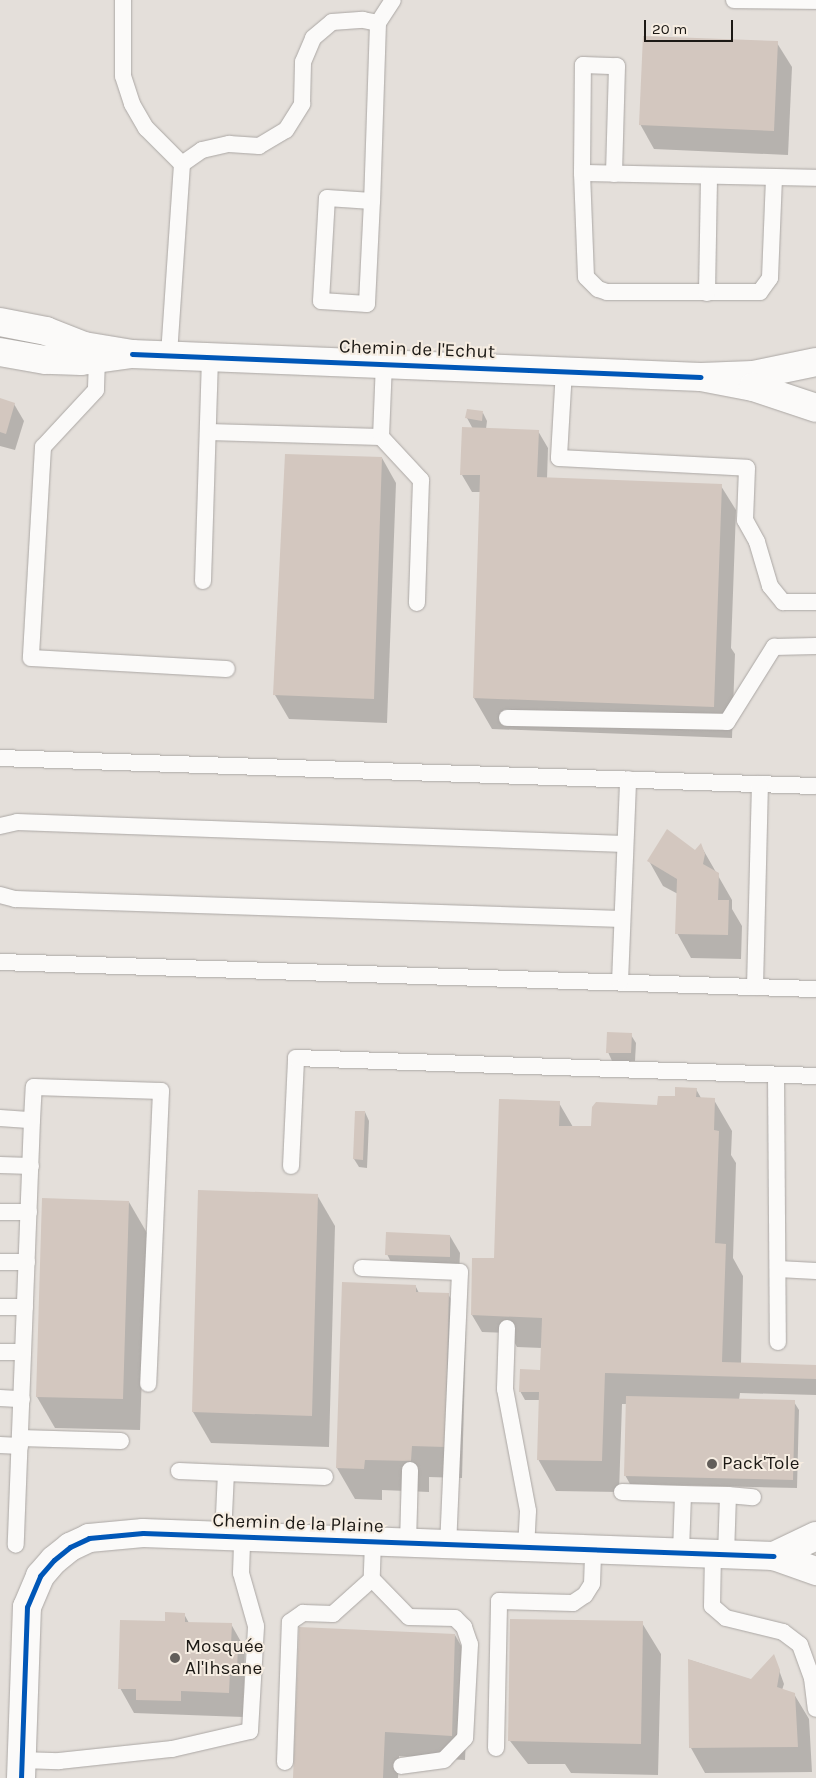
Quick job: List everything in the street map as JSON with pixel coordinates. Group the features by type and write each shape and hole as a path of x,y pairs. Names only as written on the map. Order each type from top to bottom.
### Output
{"street":[{"name":"Chemin de l'Echut","path":"0,322 46,331 84,346 132,354 701,377 753,375 816,363"},
{"name":"Chemin de l'Echut","path":"0,352 45,360 97,359 132,354"},
{"path":"816,363 810,382 816,404"},
{"name":"Chemin de l'Echut","path":"701,377 753,387 816,408"},
{"name":"Chemin de la Plaine","path":"21,1769 27,1607 40,1576 54,1560 70,1547 89,1538 114,1534 232,1536 774,1556 816,1570"},
{"name":"Chemin de la Plaine","path":"774,1556 816,1536"}],"lane":[{"path":"122,0 123,76 132,104 146,128 182,164 169,355"},
{"path":"372,201 327,198 321,301 367,304 372,201 378,23 393,0"},
{"path":"734,0 816,1"},
{"path":"182,164 202,150 229,144 259,146 286,130 302,104 304,62 307,49 320,29 332,22 351,19 378,23"},
{"path":"614,174 617,66 584,65 582,173 584,266 591,284 607,292 754,294 768,284 774,178"},
{"path":"582,173 816,178"},
{"path":"707,293 709,176"},
{"path":"203,581 210,357"},
{"path":"97,359 96,390 43,447 31,658 227,669"},
{"path":"384,363 381,437 421,480 417,603"},
{"path":"564,370 559,458 747,468 746,520 757,542 770,586 783,602 816,602"},
{"path":"208,432 381,437"},
{"path":"507,718 727,722 774,647 816,646"},
{"path":"0,758 816,786"},
{"path":"620,982 628,779"},
{"path":"755,987 760,784"},
{"path":"0,826 27,823 625,844"},
{"path":"0,895 15,899 622,919"},
{"path":"0,962 816,988"},
{"path":"291,1166 296,1058 816,1076"},
{"path":"776,1075 778,1342"},
{"path":"16,1545 34,1086 161,1092 148,1384"},
{"path":"0,1118 32,1120"},
{"path":"0,1166 31,1166"},
{"path":"0,1212 29,1212"},
{"path":"0,1262 27,1262"},
{"path":"362,1268 460,1272 448,1544"},
{"path":"778,1269 816,1270"},
{"path":"0,1307 25,1308"},
{"path":"507,1328 505,1389 528,1511 526,1547"},
{"path":"0,1352 24,1352"},
{"path":"0,1398 22,1399"},
{"path":"0,1445 20,1442 121,1441"},
{"path":"408,1543 410,1470"},
{"path":"179,1471 325,1477"},
{"path":"21,1769 59,1761 172,1749 250,1731 256,1626 240,1573 232,1536 226,1473"},
{"path":"622,1492 753,1497"},
{"path":"681,1552 683,1494"},
{"path":"728,1495 712,1606 726,1618 783,1632 800,1644 812,1678 816,1710"},
{"path":"373,1541 372,1579 409,1617 455,1618 464,1627 470,1644 465,1738 444,1760 402,1766"},
{"path":"496,1748 499,1601 573,1603 585,1595 592,1584 594,1550"},
{"path":"284,1762 290,1622 303,1613 333,1614 372,1579"}],"building":[{"path":"643,36 778,41 774,131 639,125"},
{"path":"0,398 15,403 6,434 0,432"},
{"path":"467,409 483,411 482,421 465,418"},
{"path":"462,427 539,430 537,477 722,484 714,707 473,698 480,475 460,475"},
{"path":"285,454 382,457 374,699 273,695"},
{"path":"667,829 695,850 701,843 705,854 703,864 719,873 718,900 729,900 728,935 675,934 677,879 647,861"},
{"path":"607,1032 632,1033 631,1053 606,1053"},
{"path":"675,1087 697,1088 696,1097 715,1098 714,1130 719,1131 715,1243 726,1244 722,1362 816,1365 816,1379 605,1373 602,1461 537,1460 539,1392 519,1392 520,1369 540,1370 542,1318 471,1315 472,1258 494,1258 499,1099 560,1101 559,1126 591,1126 592,1107 596,1102 657,1105 658,1096 675,1096"},
{"path":"355,1111 365,1111 363,1160 353,1159"},
{"path":"198,1190 318,1194 312,1416 192,1412"},
{"path":"42,1198 129,1201 123,1399 36,1397"},
{"path":"386,1232 450,1235 450,1257 385,1255"},
{"path":"342,1282 416,1285 416,1292 449,1293 445,1447 412,1446 411,1461 365,1460 364,1469 336,1468"},
{"path":"626,1396 795,1400 793,1480 624,1476"},
{"name":"Mosquée Al'Ihsane","path":"165,1612 185,1613 185,1622 232,1623 231,1645 238,1645 237,1672 230,1671 229,1693 181,1691 181,1701 136,1700 136,1689 118,1689 120,1620 165,1621"},
{"path":"510,1619 643,1621 641,1744 508,1741"},
{"path":"299,1627 455,1634 452,1736 385,1732 383,1778 293,1778"},
{"path":"774,1654 780,1670 777,1687 795,1693 798,1747 689,1748 688,1659 751,1679"}],"cycle path":[{"path":"132,354 701,377"},
{"path":"21,1778 27,1607 40,1576 54,1560 70,1547 89,1538 143,1533 774,1556"}],"place":[{"name":"Pack'Tole","path":"712,1464"},
{"name":"Mosquée Al'Ihsane","path":"175,1658"}]}
